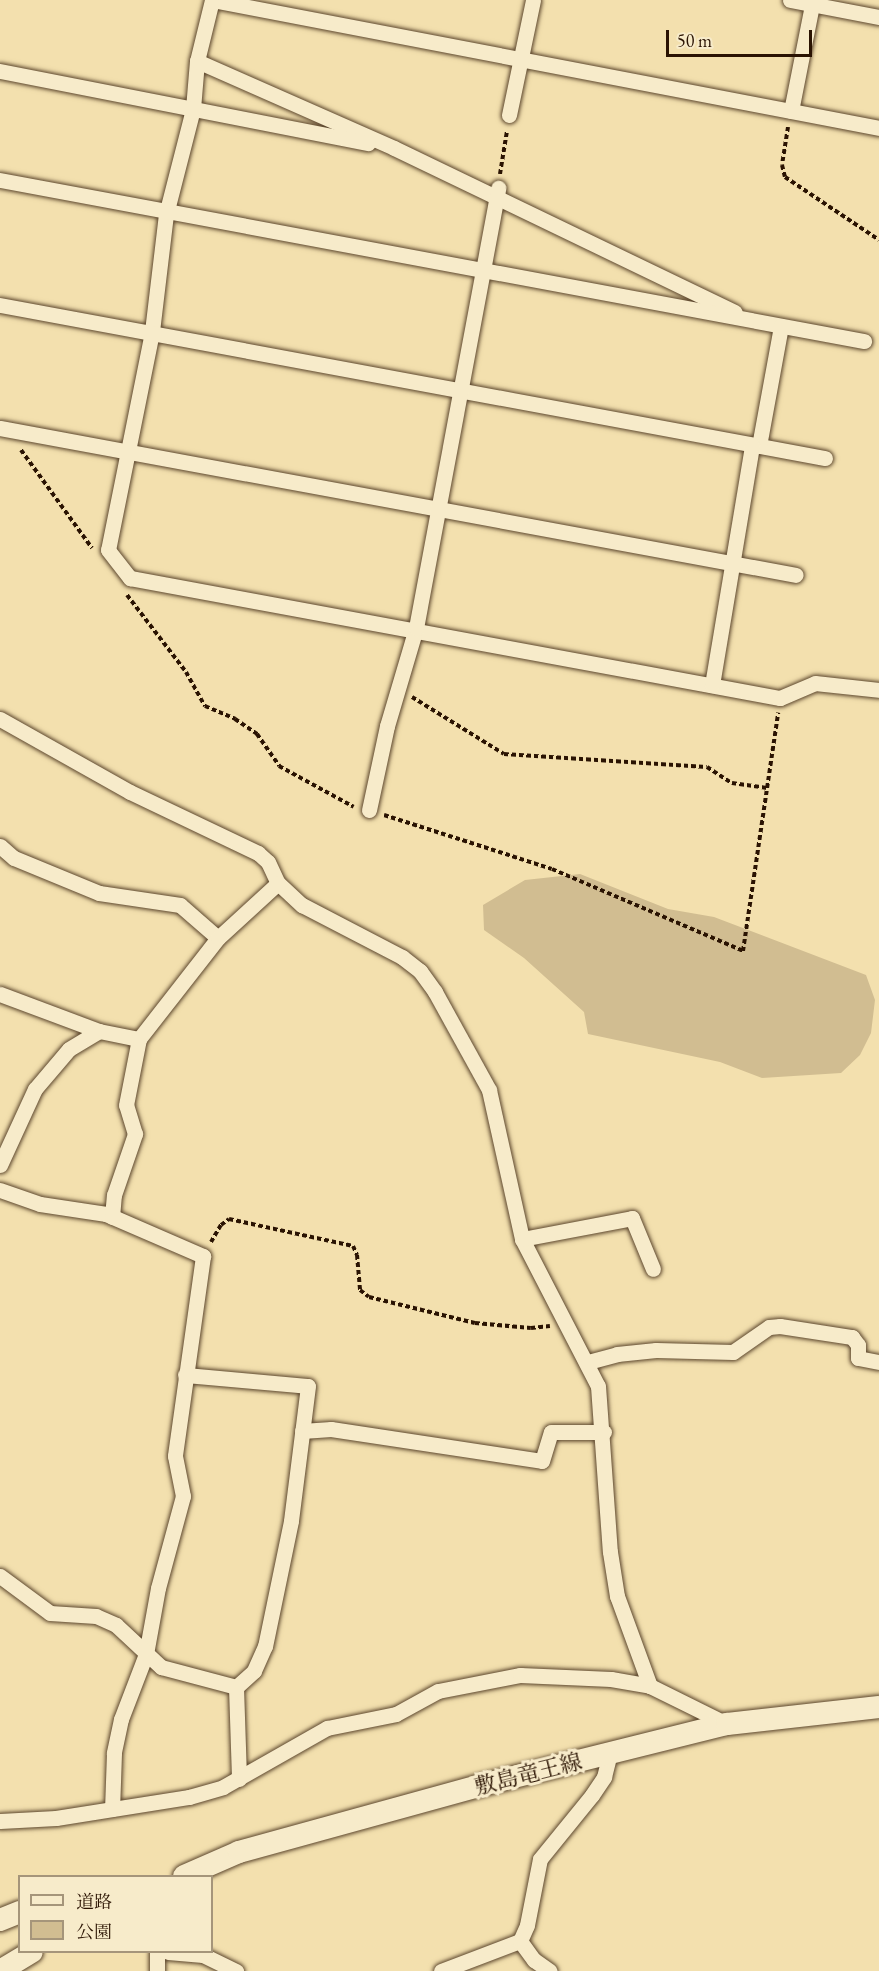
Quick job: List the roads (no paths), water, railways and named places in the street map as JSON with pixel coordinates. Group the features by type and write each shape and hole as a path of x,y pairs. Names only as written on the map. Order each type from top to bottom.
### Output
{"main road":[{"name":"敷島竜王線","path":"186,1875 239,1852 727,1724 879,1707"},
{"path":"0,1920 18,1913"},
{"path":"0,1971 30,1953"}],"street":[{"path":"879,128 212,0 196,60 193,109 166,214 152,332 108,550 130,578 416,628 780,698 815,683 879,690"},
{"path":"509,115 533,0"},
{"path":"790,0 812,2 879,17"},
{"path":"791,111 812,2"},
{"path":"196,60 497,192 752,320"},
{"path":"0,71 394,148"},
{"path":"0,180 166,214 864,341"},
{"path":"369,810 398,688 416,628 497,192"},
{"path":"0,305 825,458"},
{"path":"712,685 732,563 781,326"},
{"path":"3,429 796,575"},
{"path":"0,719 130,792 258,853 268,862 278,883 302,905 402,957 420,970 435,992 489,1090 522,1239 588,1362 598,1386 604,1432 610,1552 617,1596 650,1686"},
{"path":"0,846 14,858 99,893 180,905 218,938"},
{"path":"112,1217 114,1196 135,1134 126,1105 139,1039 218,938 278,883"},
{"path":"0,994 99,1031 139,1039"},
{"path":"0,1165 35,1089 69,1049 99,1031"},
{"path":"0,1190 40,1204 112,1217 203,1256 175,1456 183,1496 158,1588 146,1654 121,1719 114,1753 112,1809"},
{"path":"522,1239 632,1218 653,1269"},
{"path":"588,1362 617,1354 656,1350 733,1352 768,1326 852,1337 858,1345 858,1358 879,1362"},
{"path":"185,1375 308,1386 291,1521 265,1647 254,1671 236,1687"},
{"path":"302,1431 331,1429 542,1461 552,1432 604,1432"},
{"path":"0,1576 50,1613 96,1616 116,1625 161,1667 236,1687"},
{"path":"0,1821 112,1809 189,1797 239,1779 327,1728 396,1714 438,1691 520,1675 611,1679 650,1686 727,1724"},
{"path":"236,1687 239,1779"},
{"path":"441,1971 520,1941 527,1925 540,1859 604,1777 610,1753"},
{"path":"520,1941 534,1960 550,1971"},
{"path":"157,1953 157,1971"},
{"path":"180,1953 203,1955 236,1971"}]}
